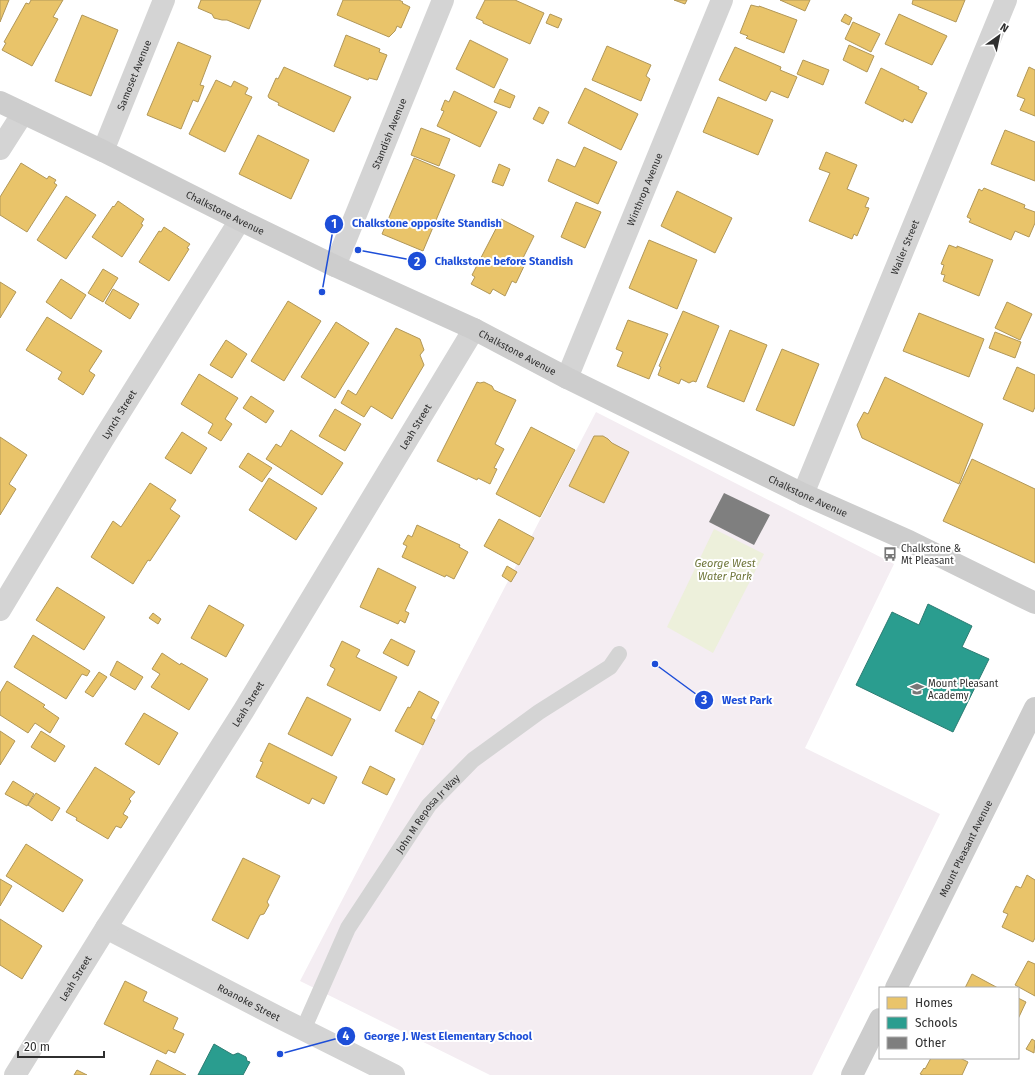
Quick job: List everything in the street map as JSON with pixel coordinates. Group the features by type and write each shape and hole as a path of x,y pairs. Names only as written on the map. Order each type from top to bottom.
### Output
{"main road":[{"name":"Chalkstone Avenue","path":"0,102 103,150 240,220 335,266 474,329 567,378 803,494 909,542 1035,603"},
{"name":"Mount Pleasant Avenue","path":"896,987 1035,708"},
{"path":"852,1075 879,1021"}],"street":[{"name":"Samoset Avenue","path":"103,150 164,0"},
{"name":"Standish Avenue","path":"335,266 443,0"},
{"name":"Winthrop Avenue","path":"567,378 722,0"},
{"name":"Waller Street","path":"803,494 1006,0"},
{"path":"0,149 23,113"},
{"name":"Lynch Street","path":"0,610 102,440 240,220"},
{"name":"Leah Street","path":"15,1075 244,710 474,329"},
{"name":"Roanoke Street","path":"106,928 303,1030 394,1075"}],"lane":[{"name":"John M Reposa Jr Way","path":"303,1030 348,928 429,806 473,760 539,712 610,668 619,654"}],"shaded area":[{"path":"596,412 894,564 805,748 940,814 812,1075 490,1075 300,981"}],"water":[{"name":"George West Water Park","path":"714,529 764,554 713,653 667,627"}],"building: Homes":[{"path":"0,0 9,0 0,22"},
{"path":"31,0 63,0 53,17 58,19 32,66 2,50 6,43 4,42 26,3 29,4"},
{"path":"201,0 261,0 249,29 227,20 214,18 212,14 198,8"},
{"path":"343,0 399,0 410,7 401,28 397,26 395,31 389,37 337,15"},
{"path":"485,0 515,0 544,13 530,44 483,23 483,21 476,18"},
{"path":"674,0 687,0 685,4"},
{"path":"780,0 810,0 805,11"},
{"path":"913,0 965,0 956,22 912,4"},
{"path":"751,5 759,6 797,20 784,53 746,38 748,36 740,33"},
{"path":"550,14 562,19 558,28 546,23"},
{"path":"845,14 852,18 849,25 841,21"},
{"path":"899,14 947,36 932,65 885,44"},
{"path":"82,15 118,30 91,96 55,81"},
{"path":"853,22 880,34 871,52 845,39"},
{"path":"346,35 380,49 379,52 387,55 377,80 369,78 368,80 334,66"},
{"path":"470,40 508,59 494,88 456,69"},
{"path":"178,42 211,56 200,85 204,86 198,102 193,100 181,129 147,115"},
{"path":"849,45 874,56 867,72 843,60"},
{"path":"607,46 651,65 646,76 650,79 641,101 592,80"},
{"path":"735,47 781,67 780,70 797,77 788,98 771,91 766,101 719,80"},
{"path":"803,60 829,70 823,85 797,74"},
{"path":"284,67 351,97 334,132 278,105 279,103 269,98 268,96 276,78 278,79"},
{"path":"1029,67 1035,70 1035,116 1020,110 1025,99 1017,96"},
{"path":"881,68 919,87 918,89 927,93 912,123 904,119 903,122 865,103"},
{"path":"216,80 231,87 234,81 248,88 245,94 252,97 225,152 189,134"},
{"path":"585,88 638,114 621,150 568,123"},
{"path":"500,89 515,96 510,108 494,102"},
{"path":"454,91 497,112 480,147 437,126 444,111 441,110 445,100 449,102"},
{"path":"718,97 773,120 758,155 703,132"},
{"path":"539,107 549,112 543,124 533,119"},
{"path":"421,128 450,139 439,166 411,155"},
{"path":"1005,130 1035,142 1035,181 991,164"},
{"path":"258,135 309,160 291,199 239,174"},
{"path":"584,147 617,162 598,204 548,181 557,159 575,167"},
{"path":"826,152 857,165 847,189 869,198 865,207 869,208 857,236 854,234 852,239 809,221 830,173 819,169"},
{"path":"414,158 455,175 423,251 382,234"},
{"path":"21,163 47,179 49,176 56,180 54,183 57,185 27,232 0,215 0,197"},
{"path":"499,164 510,169 503,186 492,182"},
{"path":"984,188 1025,205 1024,208 1035,212 1035,223 1029,237 1015,231 1011,240 969,222 971,219 967,217 979,189 982,191"},
{"path":"677,191 732,218 715,253 661,226"},
{"path":"66,196 96,215 66,259 37,240"},
{"path":"118,201 144,219 141,224 143,225 122,257 92,237"},
{"path":"576,202 601,212 585,248 561,237"},
{"path":"501,219 534,236 521,262 525,264 516,283 512,281 505,296 493,289 490,294 471,284 475,277 472,275"},
{"path":"164,227 190,244 187,248 189,249 169,281 139,262 159,231 161,232"},
{"path":"649,240 697,260 677,309 629,288"},
{"path":"949,245 957,248 957,246 993,260 979,296 943,281 945,275 941,274 944,265 941,264"},
{"path":"103,269 118,278 103,302 88,293"},
{"path":"61,279 86,295 71,319 46,302"},
{"path":"0,282 16,292 0,318"},
{"path":"113,289 139,304 130,319 105,303"},
{"path":"288,301 321,321 284,381 251,361"},
{"path":"1007,302 1032,314 1020,340 995,328"},
{"path":"683,311 719,326 696,382 693,381 689,383 681,379 679,384 658,375 661,367 659,366"},
{"path":"919,313 984,339 969,377 903,351"},
{"path":"47,317 102,351 89,371 95,375 83,395 58,379 62,372 26,350"},
{"path":"628,320 668,334 649,379 617,366 623,352 616,349"},
{"path":"336,322 369,343 335,398 301,377"},
{"path":"396,328 420,339 424,350 420,355 424,365 392,419 371,406 364,417 341,403 348,390 356,395"},
{"path":"730,330 767,345 744,402 707,387"},
{"path":"995,332 1021,342 1015,358 989,348"},
{"path":"226,340 247,354 232,378 210,365"},
{"path":"782,349 819,364 794,426 756,410"},
{"path":"1017,367 1035,375 1035,407 1033,412 1003,399"},
{"path":"199,374 238,398 225,419 232,424 221,441 208,433 213,424 181,404"},
{"path":"885,377 983,424 959,484 862,438 857,425 864,412 868,414"},
{"path":"477,382 484,382 492,386 494,390 516,400 495,444 504,449 494,468 497,469 490,484 478,478 477,480 437,461"},
{"path":"251,396 274,411 266,423 243,408"},
{"path":"335,409 361,424 345,451 319,436"},
{"path":"531,427 575,450 540,517 496,494"},
{"path":"291,430 343,463 322,495 266,459 276,444 281,447"},
{"path":"182,432 207,448 191,474 165,458"},
{"path":"594,436 603,436 612,443 629,452 604,503 569,486"},
{"path":"0,437 27,455 9,484 16,489 0,515"},
{"path":"248,453 272,468 262,482 239,467"},
{"path":"972,459 1035,489 1035,563 943,521"},
{"path":"269,478 317,508 296,540 249,510"},
{"path":"150,483 176,500 170,509 180,516 150,561 148,560 133,584 91,557 113,521 121,527"},
{"path":"499,519 534,538 519,565 484,546"},
{"path":"417,525 460,545 459,547 468,552 454,579 446,575 445,577 402,557 407,546 403,544 408,535 412,537"},
{"path":"507,566 517,572 511,582 502,576"},
{"path":"378,568 416,587 405,611 409,613 405,623 400,620 398,624 360,607"},
{"path":"57,587 105,617 84,650 36,620"},
{"path":"209,605 244,625 226,657 191,638"},
{"path":"153,613 161,619 158,624 149,618"},
{"path":"33,635 90,671 87,676 82,674 66,699 14,667"},
{"path":"391,639 415,651 408,666 383,653"},
{"path":"342,641 360,650 356,657 397,677 380,711 327,685 335,669 330,666"},
{"path":"162,653 180,665 181,663 208,679 189,710 151,687 160,674 152,669"},
{"path":"117,661 143,677 135,690 110,675"},
{"path":"99,672 107,677 93,697 85,692"},
{"path":"7,681 45,705 43,707 59,718 50,733 35,723 28,733 0,715 0,693"},
{"path":"419,691 439,702 431,718 435,720 423,745 395,731 408,707 410,708"},
{"path":"307,697 351,719 332,756 288,734"},
{"path":"144,713 178,733 159,765 125,744"},
{"path":"0,731 15,741 0,765"},
{"path":"41,731 65,746 55,762 31,747"},
{"path":"269,743 337,777 324,804 312,798 309,804 256,777 263,762 260,761"},
{"path":"370,766 395,779 387,795 362,783"},
{"path":"95,767 135,792 129,799 131,801 123,814 128,817 121,828 116,826 108,839 76,820 77,818 66,812"},
{"path":"13,781 34,794 27,806 5,794"},
{"path":"36,793 60,808 52,821 28,805"},
{"path":"26,844 83,880 63,912 6,876"},
{"path":"243,858 280,876 267,902 269,905 264,914 260,915 248,939 212,920"},
{"path":"1027,875 1035,880 1035,938 1033,942 1002,927 1008,914 1003,912 1016,886 1021,888"},
{"path":"0,879 12,886 0,906"},
{"path":"0,919 42,946 22,979 0,965"},
{"path":"1028,961 1035,964 1035,996 1015,985"},
{"path":"972,974 996,987 966,987"},
{"path":"125,981 147,992 143,1001 178,1018 173,1029 184,1034 175,1053 168,1050 166,1054 104,1024"},
{"path":"1019,998 1026,1002 1019,1017"},
{"path":"1032,1039 1035,1041 1034,1053 1026,1049"},
{"path":"930,1059 962,1059 968,1062 962,1075 920,1074 924,1068 925,1069"},
{"path":"157,1060 186,1075 150,1075"},
{"path":"77,1070 87,1075 74,1075"}],"building: Schools":[{"path":"928,604 972,626 962,647 989,659 953,732 856,685 892,612 919,625"},
{"path":"214,1044 233,1055 238,1053 246,1057 247,1061 250,1062 243,1075 198,1075"}],"building: Other":[{"path":"724,493 770,515 754,545 709,522"}],"place":[{"name":"Chalkstone before Standish","path":"358,250"},
{"name":"Chalkstone opposite Standish","path":"322,292"},
{"name":"Chalkstone & Mt Pleasant","path":"890,554"},
{"name":"West Park","path":"655,664"},
{"name":"Mount Pleasant Academy","path":"917,689"},
{"name":"George J. West Elementary School","path":"280,1054"}]}
